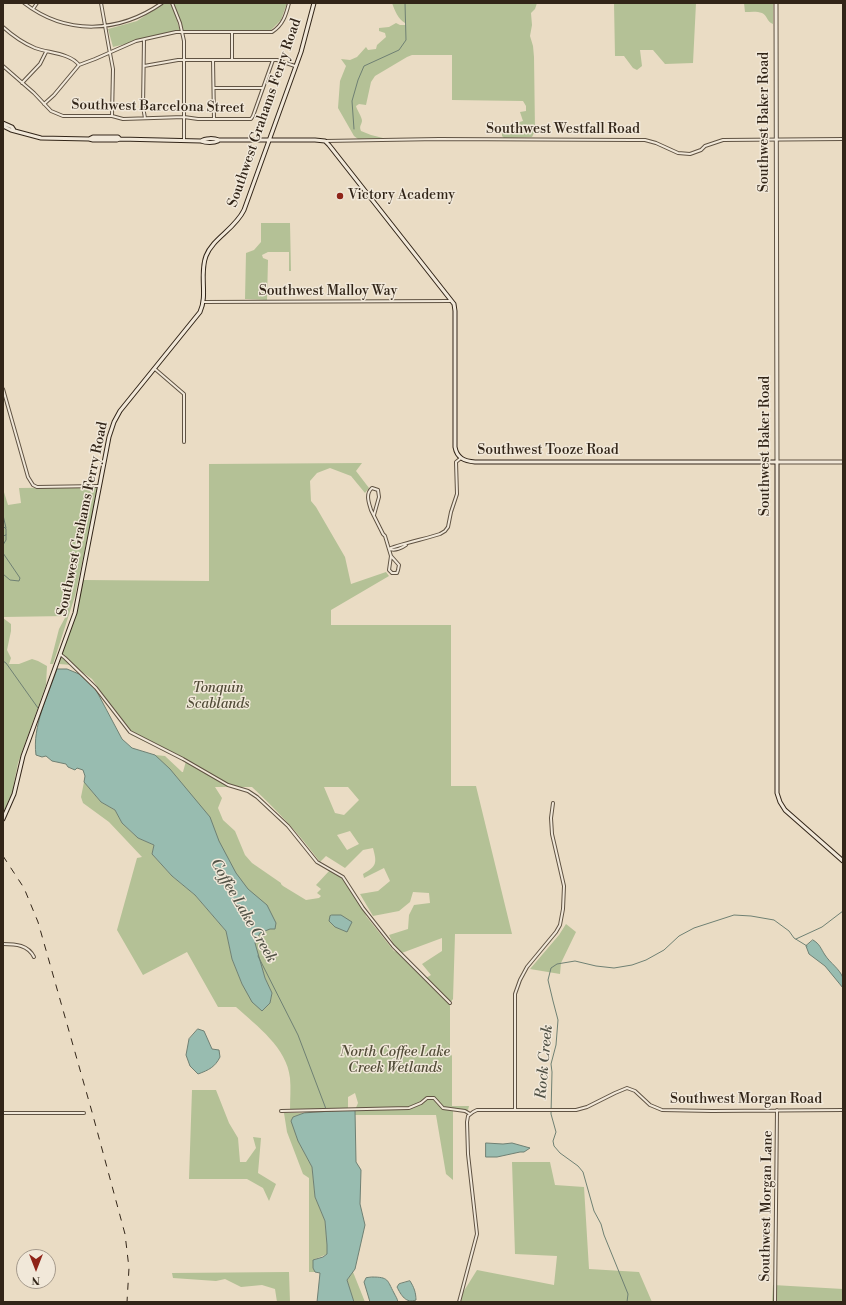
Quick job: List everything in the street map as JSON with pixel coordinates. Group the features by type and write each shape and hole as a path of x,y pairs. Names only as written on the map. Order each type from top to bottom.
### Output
{"main road":[{"name":"Southwest Grahams Ferry Road","path":"3,819 14,794 22,760 71,627 77,605 109,437 114,421 201,311 203,302 204,266 207,255 213,246 235,224 243,212 296,66 314,3"},
{"name":"Southwest Baker Road","path":"776,3 777,795 785,810 843,861"},
{"path":"3,123 12,127 14,130"},
{"path":"3,126 11,130 45,138 204,142 215,142 218,140 325,141"},
{"name":"Southwest Tooze Road","path":"325,141 452,300 455,311 455,447 456,454 461,458 467,461 475,462 843,462"}],"street":[{"path":"24,3 51,19 80,26 105,26 133,19 149,12 162,3"},
{"path":"33,9 37,3"},
{"path":"101,3 113,69 112,116"},
{"path":"172,3 182,32 184,60 184,141"},
{"path":"44,104 57,92 79,65 128,44 182,32 268,32 274,30 283,21 289,3"},
{"path":"3,28 25,43 46,52 70,57 79,65"},
{"path":"232,32 232,60"},
{"path":"144,40 143,107 145,119"},
{"path":"22,83 40,64 46,52"},
{"path":"144,66 184,60 273,60 296,66"},
{"path":"214,60 214,119"},
{"path":"214,88 262,88 273,60"},
{"name":"Southwest Barcelona Street","path":"3,66 51,111 63,116 112,116 123,119 184,117 214,119 252,118 262,88"},
{"name":"Southwest Westfall Road","path":"325,141 439,139 645,140 656,143 678,153 690,154 701,150 705,146 723,140 843,139"},
{"name":"Southwest Malloy Way","path":"203,302 452,300"},
{"path":"155,369 184,394 184,442"},
{"path":"3,389 28,477 33,485 37,487 100,486"},
{"path":"389,549 392,546 406,544 440,534 445,531 448,527 457,494 456,462 461,458"},
{"path":"374,515 379,495 378,490 372,488 369,490 368,496 374,515 391,556 389,570 392,573 397,573 399,565 391,556"},
{"path":"60,654 96,688 130,732 183,759 228,785 250,792 261,800 288,826 317,862 344,878 363,908 396,949 450,1003"},
{"path":"515,1109 515,994 520,979 527,967 558,930 563,909 564,886 552,834 551,818 553,803"},
{"path":"3,944 16,944 31,950 34,957"},
{"name":"Southwest Morgan Road","path":"281,1110 409,1108 421,1103 427,1098 434,1098 443,1108 466,1111 470,1114 477,1110 576,1110 588,1107 614,1092 627,1088 635,1091 650,1105 662,1110 843,1110"},
{"name":"Southwest Morgan Lane","path":"775,1302 777,1110"},
{"path":"3,1113 84,1113"},
{"path":"459,1302 477,1234 467,1149 467,1122 470,1114"}],"green space":[{"path":"164,3 170,3 175,13 180,31 113,47 108,29 137,21"},
{"path":"173,3 287,3 281,20 271,30 188,31 183,30"},
{"path":"392,3 537,3 535,9 531,13 532,25 530,36 534,57 535,131 532,137 504,138 502,136 502,129 506,124 510,125 512,129 520,132 520,129 516,123 523,121 520,112 526,111 526,106 523,101 452,100 452,55 412,55 375,76 371,82 366,105 359,104 356,106 362,119 360,127 361,131 383,138 358,139 354,136 338,108 340,81 346,66 341,59 350,60 357,57 366,47 368,50 376,49 377,45 386,37 385,33 379,31 379,28 389,27 396,23 406,25 399,17"},
{"path":"614,3 696,3 693,63 665,64 653,50 640,50 642,66 637,70 633,68 624,56 615,56"},
{"path":"744,3 773,3 773,24 769,22 762,13 745,12"},
{"path":"261,223 290,223 291,271 289,271 289,252 268,252 262,255 263,258 268,260 267,300 245,299 246,253 254,250 261,242"},
{"path":"362,463 356,471 369,488 365,493 351,476 330,468 317,473 310,481 311,501 345,557 351,584 386,572 389,576 331,610 331,625 451,625 451,786 476,786 512,934 455,934 453,999 450,1003 452,1106 469,1106 468,1110 453,1110 453,1180 446,1174 436,1115 355,1115 355,1110 358,1103 355,1093 348,1097 348,1108 290,1110 290,1078 288,1067 277,1047 270,1038 236,1007 218,1007 187,952 143,975 117,930 137,858 142,857 109,822 83,803 81,797 84,782 101,802 115,810 122,823 138,838 154,845 152,854 172,876 195,895 226,931 232,959 242,984 262,1010 270,1003 272,993 258,958 180,781 155,755 165,756 182,772 186,761 131,735 92,679 72,665 59,664 77,608 83,580 209,581 209,464","holes":["215,787 252,787 288,823 320,862 326,856 345,868 363,850 373,848 375,864 371,869 363,874 364,878 384,868 390,881 378,891 360,894 373,916 399,911 410,902 413,892 429,893 430,903 414,905 409,915 408,929 389,935 397,952 394,951 366,916 365,911 356,895 338,874 330,870 316,885 321,889 317,893 321,896 319,898 306,900 283,886 281,883 252,863 245,855 235,831 223,820 218,808 222,798","324,787 348,787 359,800 344,815 335,813","350,831 359,844 347,850 337,835","442,938 442,951 422,964 431,975 426,978 410,962 399,954"]},
{"path":"98,487 75,596 53,664 50,664 59,629 66,616 3,617 3,489 8,505 21,503 19,488"},
{"path":"3,618 11,624 7,650 11,658 9,664 19,664 32,659 47,666 46,685 18,763 14,788 3,813"},
{"path":"566,924 576,932 561,963 560,974 530,969 559,935"},
{"path":"192,1090 216,1090 229,1123 238,1138 240,1162 246,1162 256,1148 253,1137 261,1138 258,1173 276,1184 269,1201 263,1188 247,1179 189,1179"},
{"path":"284,1113 304,1113 293,1117 298,1141 312,1167 315,1197 325,1221 327,1245 327,1254 313,1260 313,1268 315,1272 309,1272 309,1178 303,1174 287,1132"},
{"path":"512,1162 550,1162 555,1185 584,1187 589,1269 639,1272 652,1302 461,1302 462,1294 477,1270 554,1285 557,1256 515,1254"},
{"path":"289,1272 290,1302 277,1302 275,1289 262,1285 241,1287 225,1279 216,1281 173,1278 172,1273"},
{"path":"353,1272 365,1302 354,1302 347,1280"},
{"path":"773,1285 843,1289 843,1302 772,1302"}],"water":[{"path":"57,669 67,669 79,674 86,680 96,690 122,739 132,748 155,755 170,769 210,817 219,841 236,873 248,889 267,905 276,923 275,929 270,929 260,933 255,943 265,978 272,993 270,1003 262,1011 252,1002 242,984 232,959 226,931 195,895 172,876 152,854 154,845 138,838 122,823 115,810 101,802 84,782 85,776 83,770 77,768 75,770 68,767 66,764 52,761 46,756 42,757 36,755 36,733 45,700"},
{"path":"341,915 352,922 347,932 335,927 329,921 330,916"},
{"path":"813,940 819,945 827,958 842,975 843,988 825,966 809,954 806,946"},
{"path":"198,1029 204,1031 212,1049 219,1050 220,1057 211,1068 198,1074 190,1066 186,1055 189,1039"},
{"path":"355,1110 356,1162 361,1170 360,1204 365,1225 355,1269 347,1280 354,1302 317,1302 320,1273 315,1272 313,1268 313,1260 327,1254 325,1221 315,1197 312,1167 298,1141 291,1121 293,1117 304,1113"},
{"path":"486,1143 512,1143 530,1148 524,1152 497,1157 486,1157"},
{"path":"372,1277 387,1280 398,1302 370,1302 364,1282 366,1278"},
{"path":"410,1281 416,1295 416,1300 412,1301 404,1298 397,1287 399,1284"}],"waterway":[{"path":"354,129 352,101 364,66 399,50 406,40 405,3"},
{"path":"3,515 6,528"},
{"path":"3,526 6,529 6,535 3,536"},
{"path":"3,545 6,540 6,535"},
{"path":"3,553 20,578 19,581 10,580 3,574"},
{"name":"Coffee Lake Creek","path":"3,661 6,663 38,708"},
{"path":"796,939 822,927 843,911"},
{"name":"Rock Creek","path":"627,1302 628,1294 601,1224 594,1211 583,1172 578,1166 560,1153 554,1146 553,1141 556,1132 551,1114 551,1064 556,1045 558,1020 548,980 551,968 557,964 575,961 596,966 614,968 632,965 646,960 664,950 679,936 694,928 734,915 774,920 789,931 794,938 807,946"},
{"name":"Coffee Lake Creek","path":"258,956 298,1035 326,1109"}],"railway":[{"path":"3,856 24,888 38,922 92,1112 125,1234 129,1268 127,1302"}],"place":[{"name":"Victory Academy","path":"340,196"}],"park label":[{"name":"Tonquin Scablands","path":"218,698"},
{"name":"North Coffee Lake Creek Wetlands","path":"395,1062"}]}
